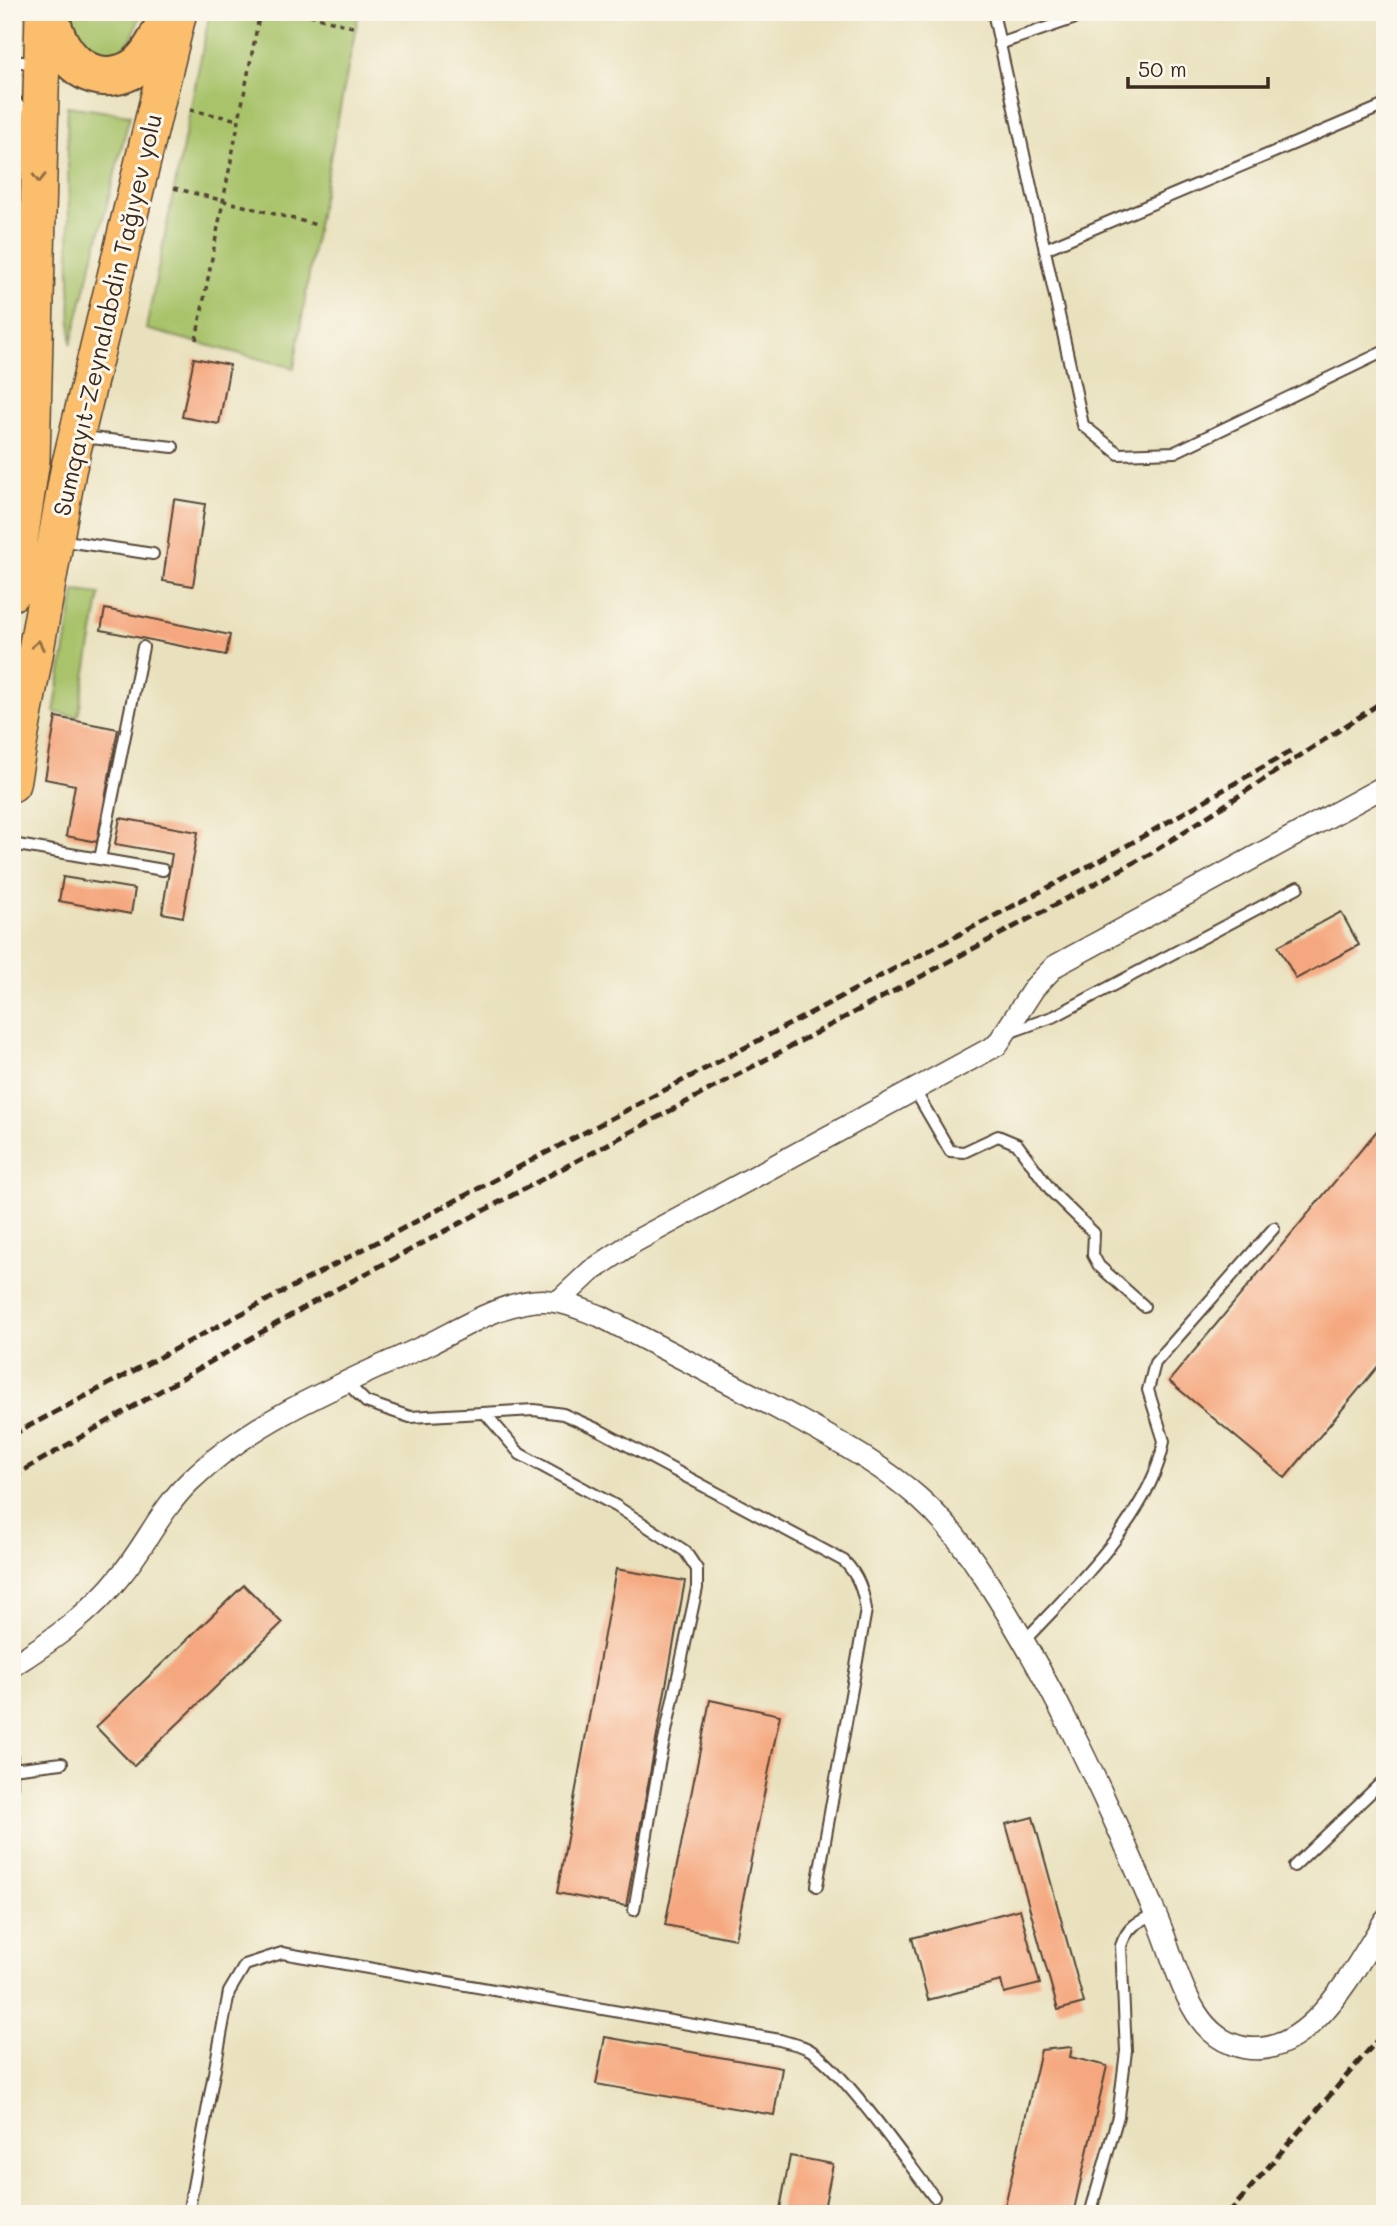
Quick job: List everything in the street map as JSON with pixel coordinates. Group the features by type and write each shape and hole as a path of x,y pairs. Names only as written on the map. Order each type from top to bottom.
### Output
{"highway":[{"path":"49,12 58,46 70,62 54,68"},
{"path":"54,68 116,75 132,69 149,53 169,12"}],"main road":[{"name":"Sumqayıt-Zeynalabdin Tağıyev yolu","path":"12,593 17,507 32,460 31,341 40,140 54,68 43,12"},
{"name":"Sumqayıt-Zeynalabdin Tağıyev yolu","path":"12,784 77,437 179,12"}],"street":[{"path":"559,1301 591,1271 634,1242 997,1045 1034,988 1055,966 1385,786"},
{"path":"12,1666 91,1608 122,1574 163,1511 227,1447 347,1382 504,1308 534,1301 559,1301 600,1316 872,1461 918,1497 954,1533 1023,1642 1093,1773 1156,1914 1188,1997 1206,2028 1231,2044 1260,2050 1286,2041 1309,2027 1335,1998 1385,1920"}],"lane":[{"path":"993,12 1083,425 1119,454 1175,452 1385,351"},
{"path":"999,44 1093,12"},
{"path":"12,95 40,140"},
{"path":"1045,249 1385,106"},
{"path":"12,386 31,341"},
{"path":"77,437 173,447"},
{"path":"58,540 153,554"},
{"path":"100,859 143,646"},
{"path":"12,844 163,870"},
{"path":"1006,1034 1055,1016 1297,887"},
{"path":"914,1089 950,1151 964,1152 998,1136 1017,1144 1053,1193 1094,1233 1093,1255 1099,1266 1144,1306"},
{"path":"1023,1642 1096,1564 1139,1503 1164,1441 1148,1390 1155,1363 1274,1228"},
{"path":"347,1382 366,1402 410,1417 534,1410 563,1415 599,1430 831,1555 854,1572 864,1593 866,1610 817,1886"},
{"path":"485,1413 520,1454 656,1529 685,1551 697,1569 697,1588 661,1752 634,1910"},
{"path":"12,1743 12,1795"},
{"path":"13,1768 62,1763"},
{"path":"1294,1866 1385,1779"},
{"path":"1090,2214 1118,2116 1126,2051 1121,1946 1125,1933 1136,1922 1156,1914"},
{"path":"188,2214 229,1992 245,1965 282,1954 780,2040 808,2048 848,2087 934,2197"}],"path":[{"path":"196,340 260,12"},
{"path":"300,12 356,28"},
{"path":"190,110 239,120"},
{"path":"174,188 317,225"}],"green space":[{"path":"71,12 141,12 128,43 119,50 110,52 101,51 84,40 77,31"},
{"path":"210,12 359,12 317,225 294,368 146,329"},
{"path":"67,106 130,115 71,344"},
{"path":"75,591 100,594 78,717 54,712"}],"building":[{"path":"194,358 230,365 219,424 182,417"},
{"path":"174,499 205,504 193,586 163,581"},
{"path":"105,609 230,635 226,655 101,630"},
{"path":"56,717 118,729 97,842 66,836 75,785 45,779"},
{"path":"120,818 198,832 183,917 162,913 172,854 115,844"},
{"path":"63,877 135,889 131,914 59,901"},
{"path":"1341,912 1359,945 1296,979 1278,946"},
{"path":"1385,1121 1385,1358 1285,1478 1169,1381"},
{"path":"616,1569 685,1581 626,1906 557,1893"},
{"path":"244,1585 282,1623 134,1766 96,1727"},
{"path":"710,1700 780,1715 735,1939 665,1925"},
{"path":"1033,1817 1084,2003 1058,2010 1006,1824"},
{"path":"1020,1909 1040,1984 1004,1993 1001,1981 928,2000 912,1938"},
{"path":"605,2037 782,2068 774,2115 596,2084"},
{"path":"1072,2047 1070,2057 1107,2066 1073,2214 1003,2214 1041,2050"},
{"path":"790,2156 833,2164 823,2214 779,2214"}],"railway":[{"path":"12,1477 324,1296 1150,854 1385,700"},
{"path":"12,1435 1119,850 1291,751"},
{"path":"1228,2214 1385,2031"}]}
